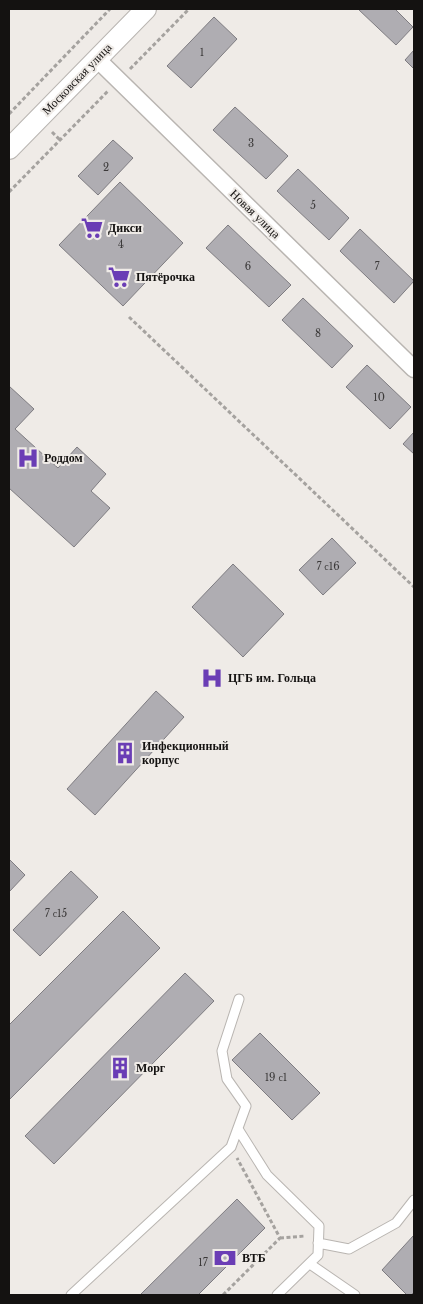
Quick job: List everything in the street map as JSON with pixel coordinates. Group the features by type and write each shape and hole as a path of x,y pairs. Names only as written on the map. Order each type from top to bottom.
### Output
{"street":[{"name":"Московская улица","path":"9,149 146,9"},
{"name":"Новая улица","path":"97,59 414,369"}],"lane":[{"path":"71,1295 231,1147 246,1106 227,1079 222,1051 239,999"},
{"path":"238,1129 267,1175 319,1226 318,1256 276,1295"},
{"path":"319,1238 349,1249 396,1223 414,1200"},
{"path":"310,1264 355,1295"}],"path":[{"path":"9,114 110,9"},
{"path":"9,192 189,9"},
{"path":"129,317 414,587"},
{"path":"231,1147 280,1238"},
{"path":"222,1295 280,1238 319,1238"}],"building":[{"path":"358,9 395,9 413,27 396,45"},
{"path":"214,17 237,39 191,88 167,66"},
{"path":"414,50 414,69 405,60"},
{"path":"235,107 288,156 266,179 213,130"},
{"path":"113,140 133,158 98,195 78,176"},
{"path":"298,169 349,218 329,240 277,191"},
{"path":"120,182 183,243 123,306 59,245"},
{"path":"228,225 291,285 269,307 206,248"},
{"path":"360,229 414,281 394,303 340,251"},
{"path":"303,298 353,346 332,368 282,320"},
{"path":"367,365 411,407 390,429 346,387"},
{"name":"Роддом","path":"9,386 34,409 15,429 58,468 77,447 106,474 91,491 110,508 74,547 9,488"},
{"path":"414,432 414,454 403,444"},
{"path":"332,538 356,563 323,595 299,570"},
{"path":"233,564 284,614 243,657 192,607"},
{"name":"Инфекционный корпус","path":"156,691 184,717 95,815 67,789"},
{"path":"9,859 25,875 9,892"},
{"path":"71,871 98,897 40,956 13,930"},
{"path":"123,911 160,948 9,1100 9,1025"},
{"name":"Морг","path":"185,973 214,1001 54,1164 25,1136"},
{"path":"260,1033 320,1093 292,1120 232,1060"},
{"path":"237,1199 265,1228 198,1295 140,1295"},
{"path":"414,1235 414,1292 411,1295 407,1295 382,1270"}],"place":[{"name":"Дикси","path":"92,228"},
{"name":"Пятёрочка","path":"119,277"},
{"name":"Роддом","path":"28,458"},
{"name":"ЦГБ им. Гольца","path":"212,678"},
{"name":"Инфекционный корпус","path":"125,753"},
{"name":"Морг","path":"120,1068"},
{"name":"ВТБ","path":"225,1258"}]}
